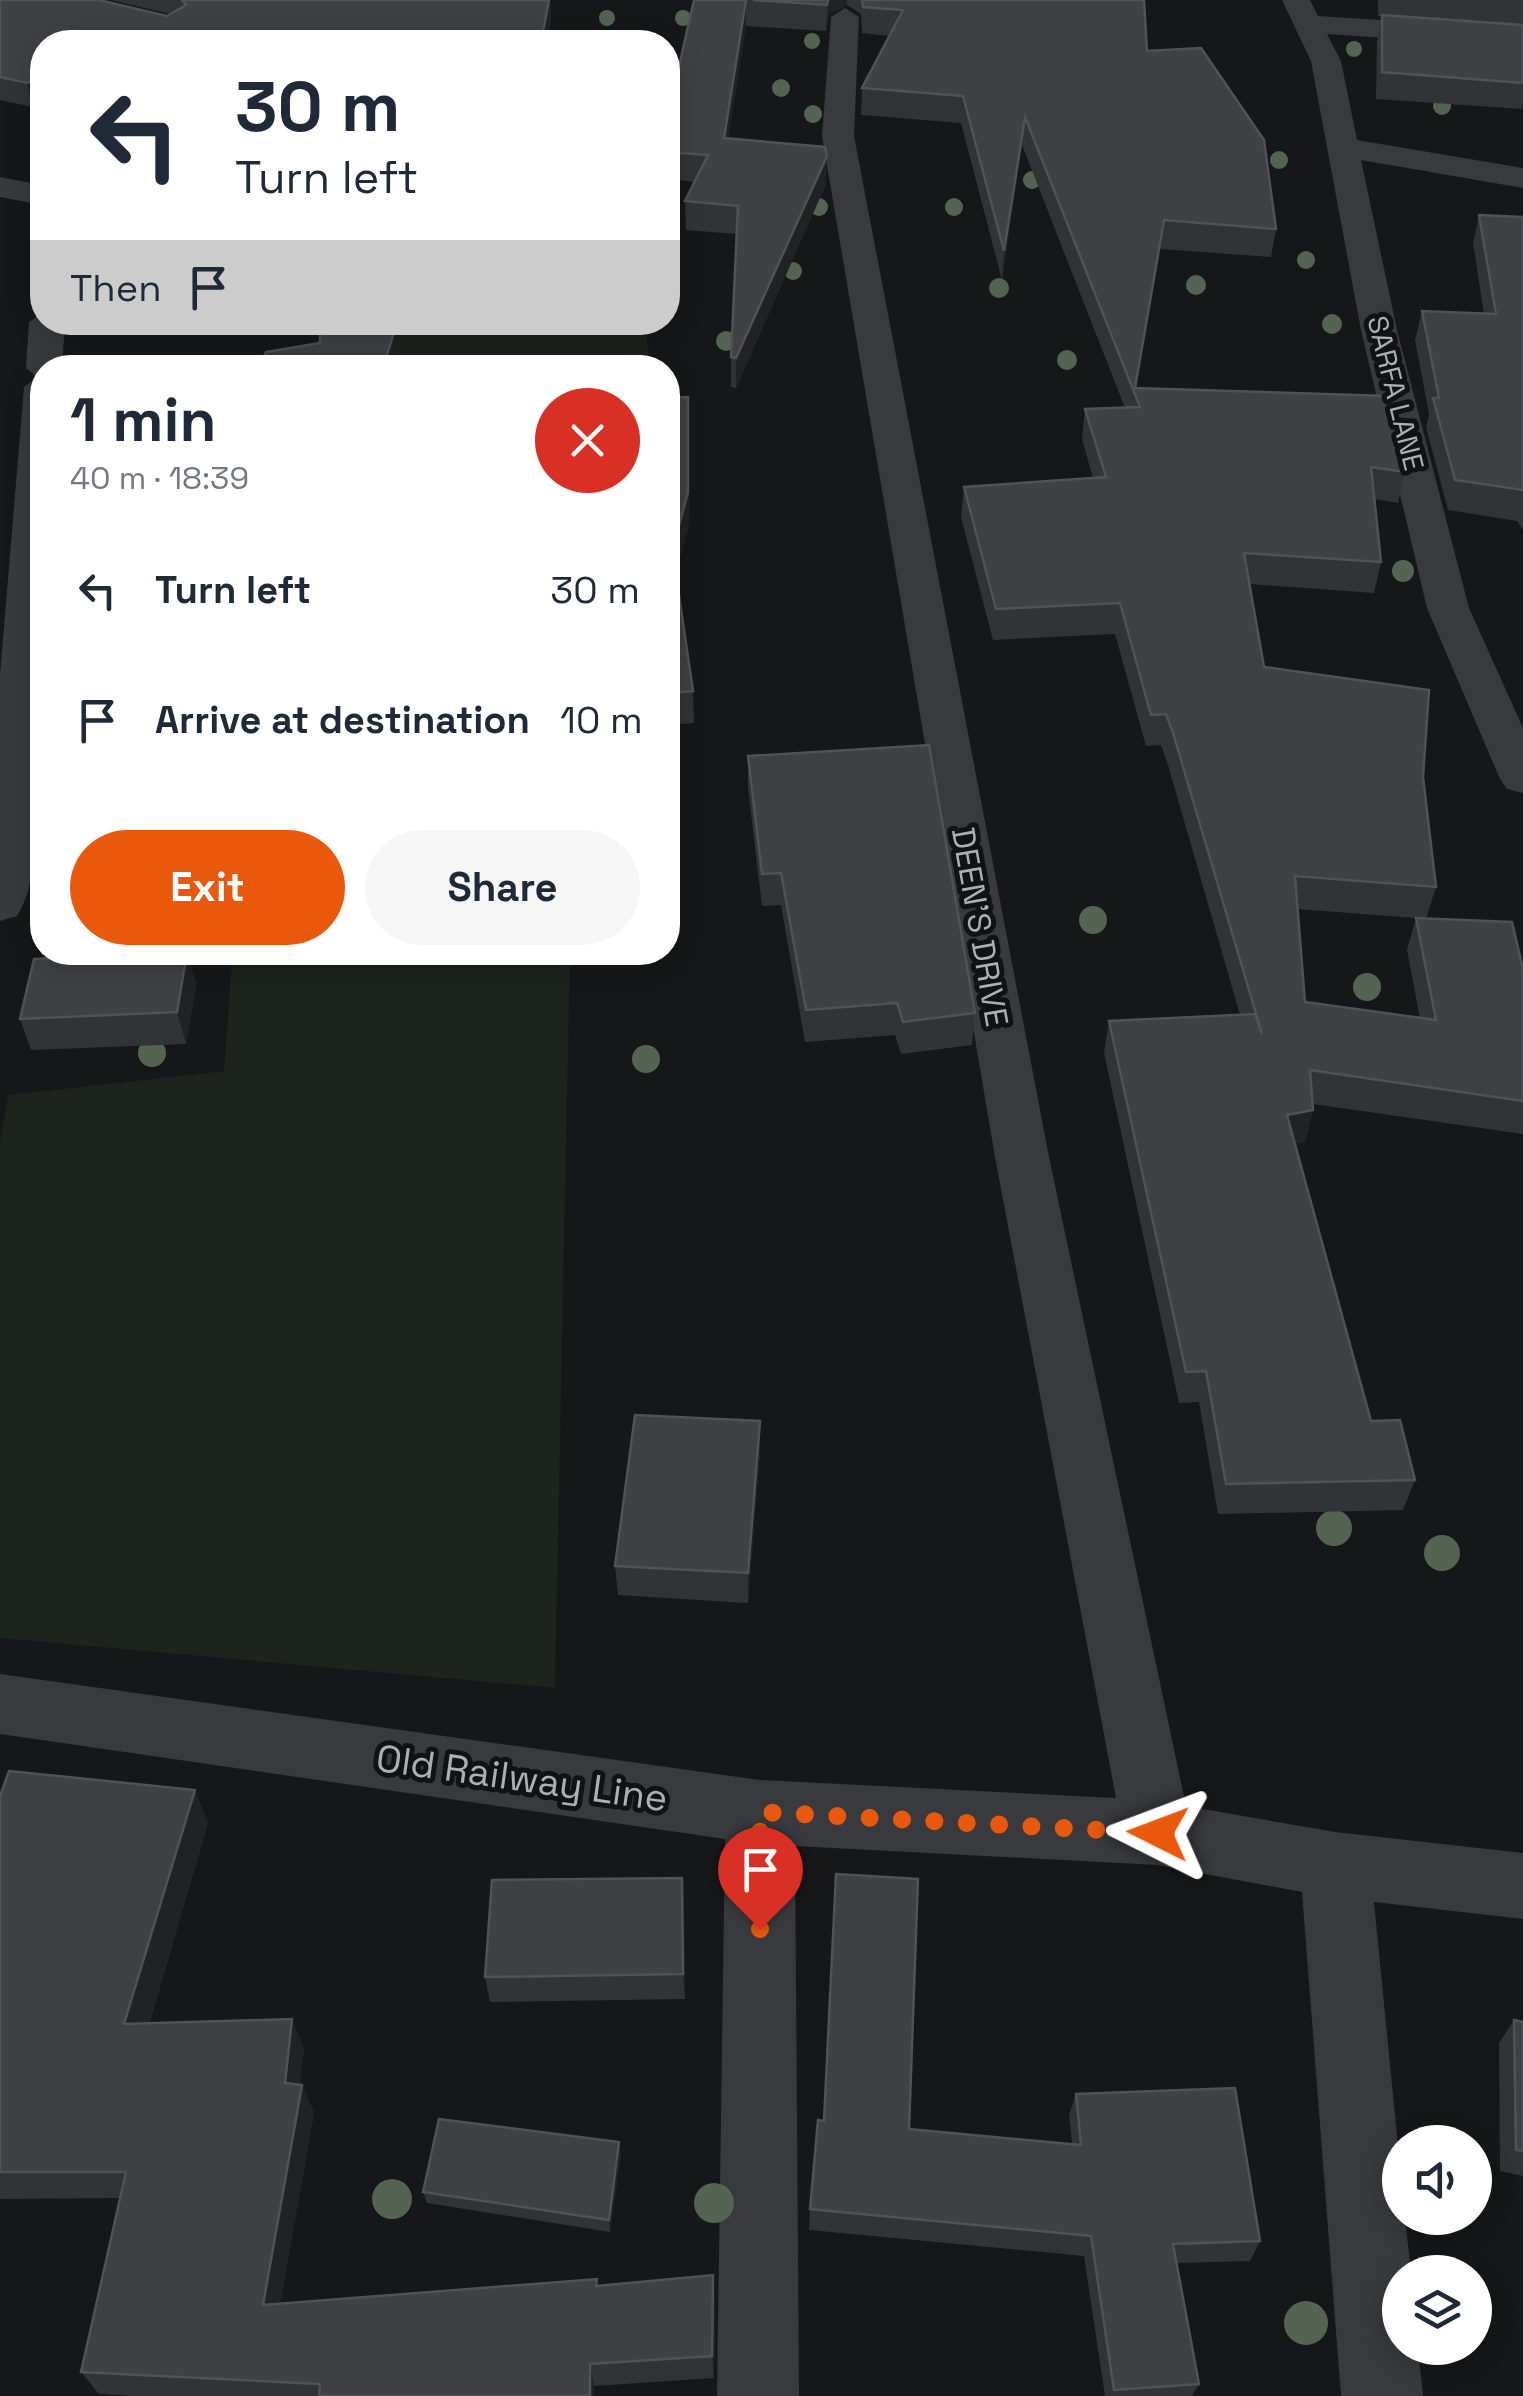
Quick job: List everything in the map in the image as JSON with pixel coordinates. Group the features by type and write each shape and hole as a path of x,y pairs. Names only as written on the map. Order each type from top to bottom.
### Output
{"street":[{"path":"1302,12 1523,38"},
{"name":"SARFA LANE","path":"1302,12 1326,61 1379,330 1448,608 1523,779"},
{"name":"DEEN'S DRIVE","path":"845,17 838,136 1022,1157 1158,1833"},
{"path":"1343,147 1523,178"},
{"path":"0,188 30,193"},
{"path":"0,905 8,868 30,557"},
{"name":"Old Railway Line","path":"0,1704 760,1812 1158,1833 1334,1865 1523,1886"},
{"path":"758,2396 760,1812"},
{"path":"1334,1865 1382,2396"}],"shaded area":[{"path":"336,335 647,335 648,355 381,355"},
{"path":"232,965 570,965 555,1688 0,1638 0,1142 8,1095 224,1071"}],"building":[{"path":"0,0 99,0 167,16 186,5 182,0 549,0 543,30 30,30 30,82 0,77"},
{"path":"694,0 746,0 724,138 825,147 827,156 736,358 731,357 738,206 685,201 708,155 680,153 680,62"},
{"path":"753,0 828,0 827,5"},
{"path":"862,0 1144,0 1147,51 1201,48 1264,140 1276,229 1164,220 1135,388 1387,396 1405,472 1371,467 1381,562 1244,553 1264,667 1429,690 1423,777 1436,887 1295,876 1305,1002 1436,1020 1416,918 1512,922 1523,969 1523,1101 1310,1070 1313,1110 1287,1115 1371,1421 1400,1420 1415,1480 1226,1484 1206,1371 1186,1372 1109,1021 1255,1014 1262,1034 1173,733 1166,714 1151,715 1120,603 996,609 964,487 1106,477 1085,409 1140,407 1025,117 1004,251 963,96 862,88 903,10 863,7"},
{"path":"1382,15 1523,25 1523,83 1382,72"},
{"path":"1479,215 1523,217 1523,490 1455,480 1433,398 1439,398 1422,311 1496,314"},
{"path":"320,335 393,335 387,355 265,355 320,343"},
{"path":"680,397 688,397 688,492 680,522"},
{"path":"680,602 693,691 680,692"},
{"path":"929,745 975,1013 903,1022 897,1003 806,1010 781,873 762,874 748,756"},
{"path":"33,965 185,965 177,1012 20,1019"},
{"path":"635,1415 760,1421 748,1573 615,1566"},
{"path":"9,1771 195,1790 124,2024 292,2019 285,2083 302,2085 263,2305 597,2279 596,2286 713,2275 712,2356 590,2364 590,2396 319,2396 320,2384 81,2372 126,2172 0,2172 0,1796"},
{"path":"836,1874 918,1879 909,2129 1081,2145 1076,2094 1235,2088 1260,2241 1173,2244 1199,2384 1114,2390 1091,2236 810,2209 818,2120 824,2121"},
{"path":"682,1878 683,1974 485,1977 492,1880"},
{"path":"1514,2020 1523,2022 1523,2151 1516,2150"},
{"path":"439,2119 619,2142 609,2220 423,2192"}],"route":[{"path":"760,1929 760,1812 1158,1833"}]}
